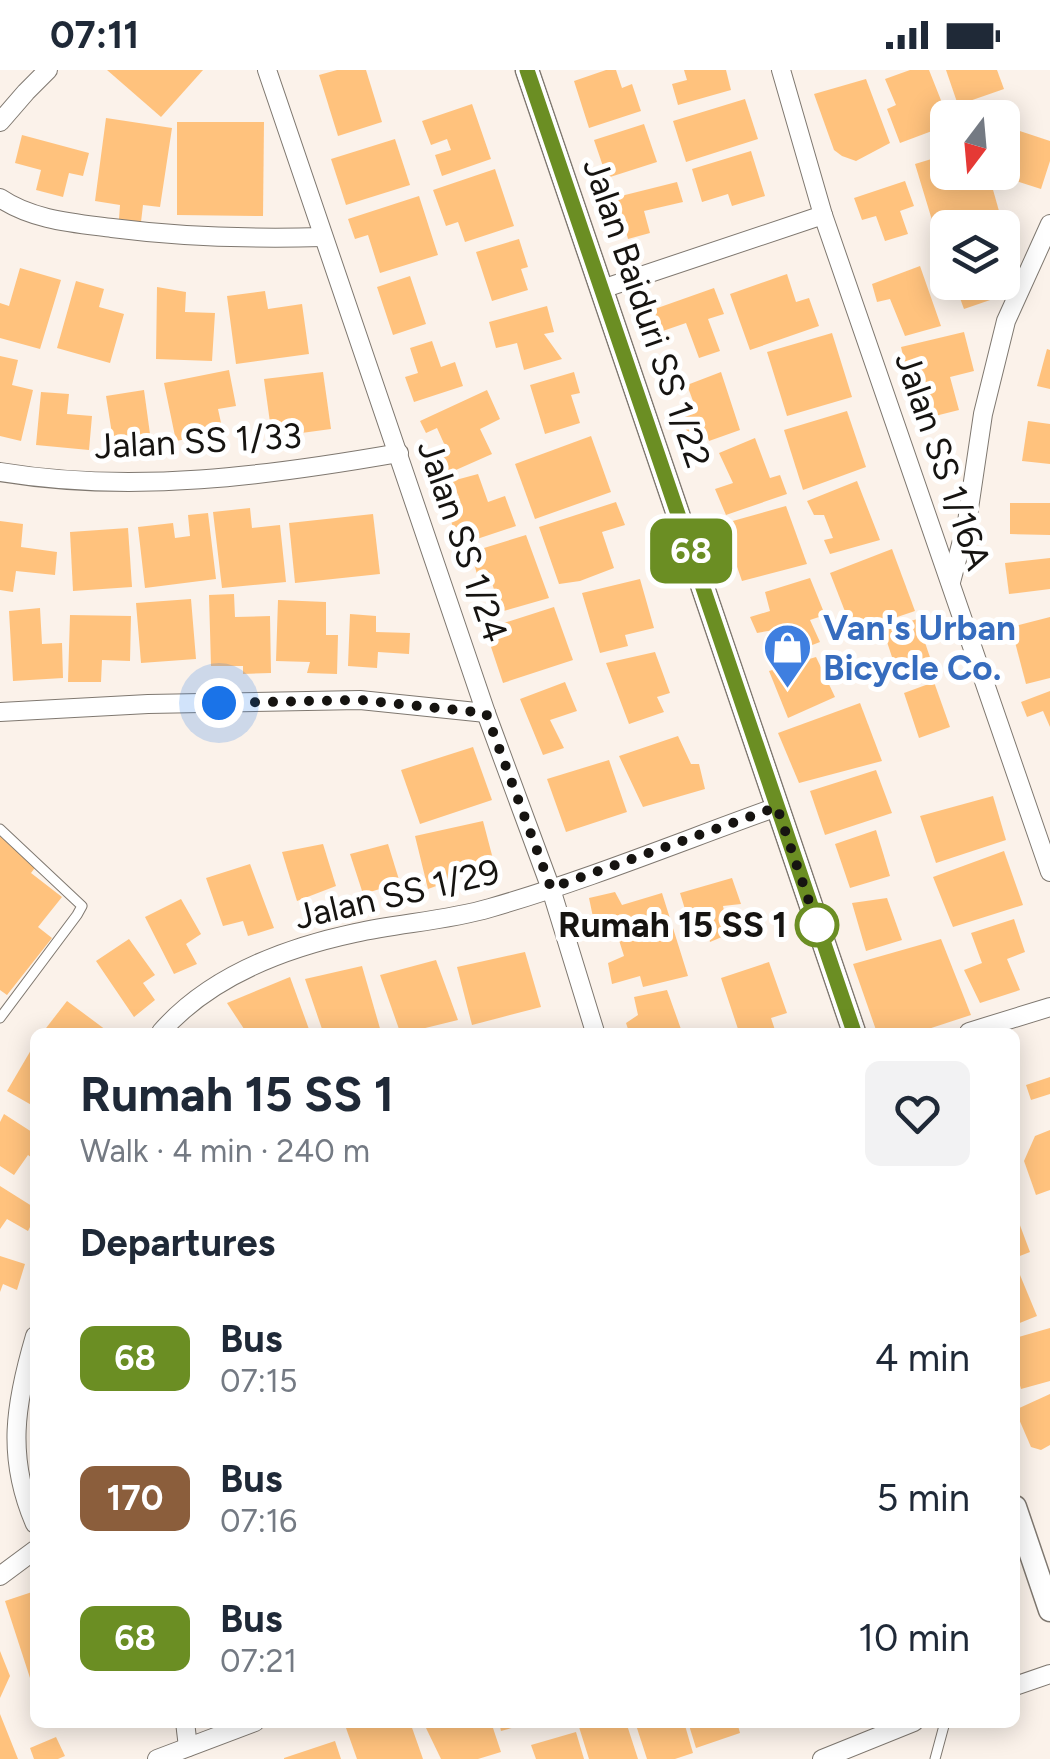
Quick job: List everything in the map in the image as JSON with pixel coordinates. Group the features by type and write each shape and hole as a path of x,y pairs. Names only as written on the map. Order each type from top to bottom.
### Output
{"street":[{"path":"0,122 48,70"},
{"name":"Jalan SS 1/24","path":"267,70 486,713 551,888 595,1028"},
{"name":"Jalan Baiduri SS 1/22","path":"527,70 853,1028"},
{"name":"Jalan SS 1/16A","path":"783,70 823,215 1050,872"},
{"path":"0,198 14,208 64,222 145,232 250,239 323,237"},
{"path":"602,289 823,215"},
{"path":"951,583 967,522 984,414 1006,322 1050,224"},
{"name":"Jalan SS 1/33","path":"0,472 40,478 164,483 307,469 399,453"},
{"path":"0,712 148,704 360,700 486,713"},
{"name":"Jalan SS 1/29","path":"166,1028 200,998 247,968 353,933 486,910 777,807"},
{"path":"982,1028 1050,1007"},
{"path":"30,1354 16,1421 16,1456 30,1511"},
{"path":"1020,1522 1050,1610"},
{"path":"0,1576 30,1554"},
{"path":"1020,1684 1050,1674"},
{"path":"186,1728 188,1748"},
{"path":"157,1759 239,1728"},
{"path":"823,1759 899,1728"}],"lane":[{"path":"0,829 82,906 0,1018"},
{"path":"935,1759 943,1728"}],"building":[{"path":"107,70 203,70 161,117"},
{"path":"337,70 366,70 382,122 338,136 319,75"},
{"path":"616,70 622,88 632,84 641,111 589,128 574,81"},
{"path":"684,70 726,70 731,90 678,105 672,84 687,80"},
{"path":"910,70 929,70 941,100 930,100 930,132 900,143 887,109 896,105 885,79"},
{"path":"946,70 997,70 1004,89 972,100 956,100"},
{"path":"866,79 890,143 856,161 834,150 814,94"},
{"path":"745,99 758,139 686,162 673,121"},
{"path":"472,104 491,159 442,176 435,155 451,150 447,139 431,145 422,121"},
{"path":"106,118 172,128 160,207 143,205 141,222 119,219 120,205 95,201"},
{"path":"177,122 264,122 263,216 177,215"},
{"path":"644,124 657,162 607,178 594,140"},
{"path":"1020,131 1050,141 1050,161 1041,189 1020,182"},
{"path":"22,135 89,153 83,176 69,173 63,197 36,190 41,170 15,163"},
{"path":"395,139 410,185 346,205 331,159"},
{"path":"751,151 765,196 732,206 728,194 702,202 692,169"},
{"path":"930,159 930,190 993,190 999,210 930,210 930,214 915,164"},
{"path":"495,169 514,226 465,242 458,222 446,226 433,190"},
{"path":"905,181 914,206 900,211 908,234 885,241 876,216 862,220 854,198"},
{"path":"677,182 683,202 644,211 650,233 628,239 617,197"},
{"path":"419,196 438,255 380,273 368,235 355,239 348,219"},
{"path":"519,239 528,267 521,269 528,290 492,301 476,252"},
{"path":"920,266 941,326 905,336 890,299 877,302 872,284"},
{"path":"20,268 61,280 40,349 0,338 0,303 9,306"},
{"path":"787,274 796,302 809,298 819,326 750,350 730,294"},
{"path":"410,276 426,324 393,335 377,287"},
{"path":"76,281 104,289 99,307 124,314 110,363 57,348"},
{"path":"157,287 186,292 185,312 215,313 212,361 156,359"},
{"path":"714,288 724,314 708,319 720,351 699,358 686,323 657,333 649,311"},
{"path":"265,291 268,309 302,304 309,354 236,364 227,296"},
{"path":"961,300 990,300 964,309"},
{"path":"547,306 554,332 544,334 562,359 524,370 517,343 496,348 489,322"},
{"path":"964,332 974,371 950,377 959,410 919,420 901,347"},
{"path":"832,333 852,397 787,416 767,352"},
{"path":"432,341 441,367 455,362 463,386 414,402 405,377 418,373 410,348"},
{"path":"1047,349 1050,350 1050,389 1037,386"},
{"path":"0,356 18,360 12,385 33,390 21,441 0,436"},
{"path":"229,370 236,406 218,409 223,432 176,441 164,383"},
{"path":"323,372 331,429 272,437 264,379"},
{"path":"574,372 580,393 571,395 580,423 545,434 530,385"},
{"path":"721,372 740,430 709,441 705,429 687,432 681,412 696,409 687,385"},
{"path":"144,390 150,434 113,440 106,396"},
{"path":"487,390 500,419 480,429 492,454 440,477 430,455 446,448 437,428 426,433 420,421"},
{"path":"41,392 69,394 67,414 92,416 89,450 36,445"},
{"path":"847,411 866,467 803,490 784,430"},
{"path":"1028,421 1050,424 1050,464 1022,461"},
{"path":"591,436 611,492 535,519 515,464"},
{"path":"755,438 770,478 780,475 787,494 726,515 715,489 733,483 719,453"},
{"path":"478,474 488,502 505,496 516,526 459,545 445,503 459,497 452,481"},
{"path":"857,481 880,540 830,554 824,540 833,538 824,515 814,515 807,501"},
{"path":"616,502 625,525 602,532 614,568 559,584 539,527"},
{"path":"1010,503 1050,503 1050,535 1010,534"},
{"path":"786,506 807,564 742,581 722,524"},
{"path":"250,508 252,528 280,525 286,582 222,588 213,512"},
{"path":"208,513 216,579 145,588 138,527 173,523 175,538 190,536 188,515"},
{"path":"373,514 380,574 295,583 289,523"},
{"path":"0,521 23,524 21,547 57,552 55,575 16,571 13,592 0,590"},
{"path":"128,528 132,587 73,591 70,532"},
{"path":"526,535 549,598 500,612 490,575 478,578 471,552"},
{"path":"892,549 915,611 853,632 830,573"},
{"path":"1050,558 1050,589 1009,594 1005,563"},
{"path":"810,578 825,615 810,620 820,642 784,656 774,630 757,633 750,617 770,611 765,592"},
{"path":"640,579 654,628 625,635 628,646 600,653 582,593"},
{"path":"234,594 235,617 270,616 271,673 243,674 243,666 211,666 209,595"},
{"path":"191,599 196,659 141,663 136,603"},
{"path":"278,600 326,602 326,635 338,635 337,674 307,673 310,662 276,661"},
{"path":"554,607 573,660 503,683 485,629"},
{"path":"40,608 42,644 62,643 63,678 13,681 9,611"},
{"path":"350,614 376,616 376,632 410,633 409,654 378,652 377,668 348,666"},
{"path":"70,615 131,616 130,661 102,660 101,682 68,682"},
{"path":"1050,617 1050,678 1026,684 1011,627"},
{"path":"917,619 935,672 900,681 883,630"},
{"path":"655,652 670,693 657,697 664,712 629,724 606,663"},
{"path":"816,657 835,697 788,718 769,671"},
{"path":"565,682 577,711 550,720 564,748 543,755 520,699"},
{"path":"934,682 950,727 919,738 904,693"},
{"path":"1050,691 1050,727 1043,711 1027,717 1021,702"},
{"path":"860,703 882,761 799,783 778,733"},
{"path":"678,736 691,764 699,764 705,789 643,807 619,756"},
{"path":"473,747 492,800 420,824 401,770"},
{"path":"609,760 627,812 566,832 547,779"},
{"path":"876,770 892,813 825,835 810,791"},
{"path":"993,796 1006,840 936,863 920,816"},
{"path":"483,821 493,859 467,866 467,875 428,889 415,836"},
{"path":"876,830 890,876 850,888 835,844"},
{"path":"0,836 37,865 31,873 62,897 38,927 52,938 7,995 0,990"},
{"path":"323,844 336,886 297,901 282,852"},
{"path":"388,844 400,883 363,894 350,854"},
{"path":"1004,851 1023,905 953,927 933,877"},
{"path":"250,864 274,928 248,936 243,921 223,926 206,878"},
{"path":"732,878 741,904 723,906 729,934 710,942 704,916 688,919 680,893"},
{"path":"615,892 622,905 662,893 688,976 643,987 640,976 612,984 608,963 624,956 618,937 598,941 589,898"},
{"path":"887,898 902,940 866,951 852,903"},
{"path":"181,899 201,934 186,944 197,964 174,974 145,917"},
{"path":"1014,919 1025,952 1007,959 1020,990 980,1003 964,970 982,963 971,933"},
{"path":"129,939 155,975 143,983 155,1000 134,1017 96,961"},
{"path":"941,939 971,1015 931,1028 875,1028 853,964"},
{"path":"525,952 541,1007 472,1025 457,967"},
{"path":"436,960 458,1020 425,1028 399,1028 380,975"},
{"path":"769,962 787,1013 771,1018 774,1028 738,1028 721,978"},
{"path":"362,966 380,1028 322,1028 305,979"},
{"path":"290,977 309,1028 243,1028 227,1003"},
{"path":"667,990 681,1028 628,1028 626,1023 638,1015 634,997"},
{"path":"67,1001 103,1028 46,1028"},
{"path":"30,1052 30,1104 7,1091"},
{"path":"1050,1077 1050,1094 1031,1100 1026,1085"},
{"path":"4,1114 30,1131 30,1156 14,1175 0,1166 0,1122"},
{"path":"1050,1130 1050,1190 1036,1195 1024,1161 1035,1136"},
{"path":"0,1186 30,1205 30,1227 28,1231 7,1219 0,1229"},
{"path":"1020,1225 1030,1252 1020,1256"},
{"path":"0,1256 25,1264 17,1290 3,1284 0,1292"},
{"path":"1020,1275 1037,1316 1020,1323"},
{"path":"1050,1328 1050,1381 1021,1389 1020,1337"},
{"path":"1050,1394 1050,1445 1041,1450 1031,1447 1020,1422 1020,1408"},
{"path":"30,1593 30,1678 5,1601"},
{"path":"0,1651 10,1676 0,1698"},
{"path":"0,1714 18,1759 0,1759"},
{"path":"346,1728 412,1728 423,1759 357,1759"},
{"path":"426,1728 493,1728 501,1752 478,1759 441,1759"},
{"path":"579,1728 628,1728 638,1759 589,1759"},
{"path":"637,1728 686,1728 693,1753 675,1759 647,1759"},
{"path":"690,1728 739,1728 740,1733 696,1748"},
{"path":"576,1732 584,1759 536,1759 531,1745"},
{"path":"56,1737 65,1756 34,1759 30,1748"},
{"path":"335,1741 341,1759 284,1759 284,1758"}],"bus line":[{"name":"68","path":"527,70 853,1028"}],"place":[{"name":"Van's Urban Bicycle Co.","path":"788,690"},
{"name":"Rumah 15 SS 1","path":"817,925"}],"route":[{"path":"219,703 360,700 486,713 551,888 777,807 817,925"}]}
